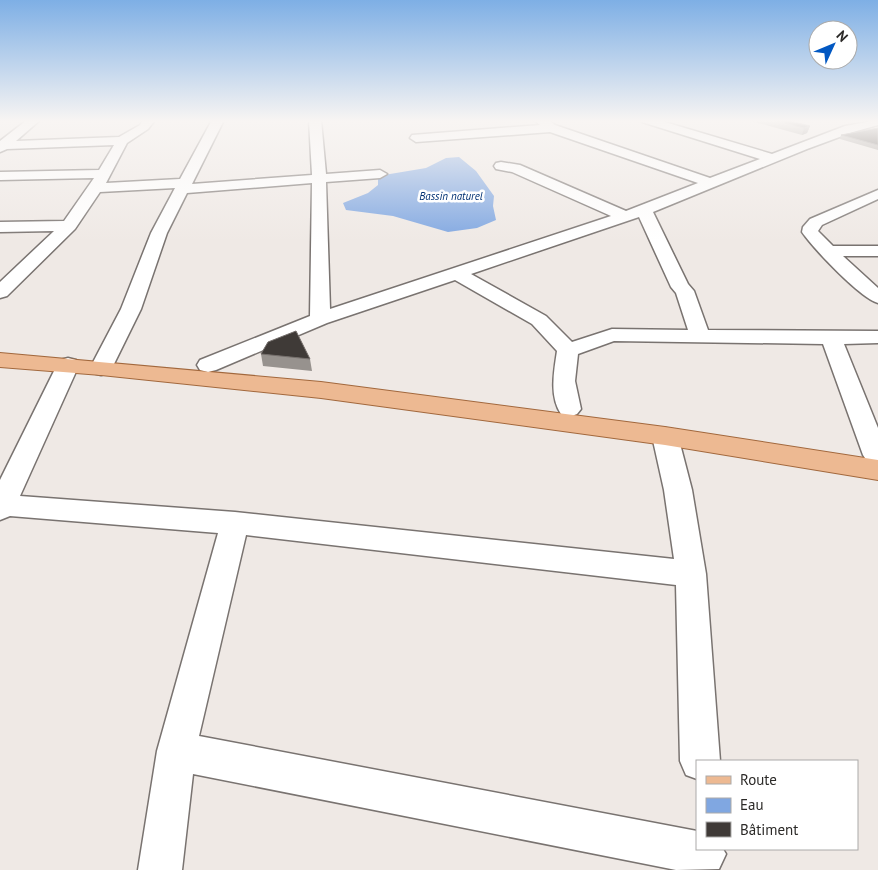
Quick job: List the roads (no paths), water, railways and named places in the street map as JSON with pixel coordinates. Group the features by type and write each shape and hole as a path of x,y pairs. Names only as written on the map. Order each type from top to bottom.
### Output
{"main road":[{"path":"0,351 321,390 665,436 877,460"},
{"path":"0,360 68,365 104,363 208,365 569,409 877,460"}],"street":[{"path":"0,292 69,226 100,181 111,161"},
{"path":"104,363 131,309 159,233 196,161"},
{"path":"318,161 320,319"},
{"path":"648,161 710,183"},
{"path":"208,365 320,319 644,210 765,161"},
{"path":"501,166 515,168 624,216"},
{"path":"0,176 183,186 380,174"},
{"path":"878,194 816,222 811,227 810,232 831,251 857,280 878,297"},
{"path":"644,210 680,287 685,291 700,336"},
{"path":"0,227 69,226"},
{"path":"831,251 878,251"},
{"path":"458,274 539,320 568,350"},
{"path":"568,350 612,335 878,337"},
{"path":"831,338 877,460"},
{"path":"568,350 564,380 569,409"},
{"path":"68,365 1,507 235,523 691,574"},
{"path":"665,436 678,490 691,574 700,760"},
{"path":"160,870 176,751 235,523"},
{"path":"176,751 704,858"}],"water":[{"name":"Bassin naturel","path":"441,161 463,161 476,171 494,196 493,206 496,220 477,228 448,232 393,216 346,210 343,203 368,193 378,185 378,176 426,168"}]}
